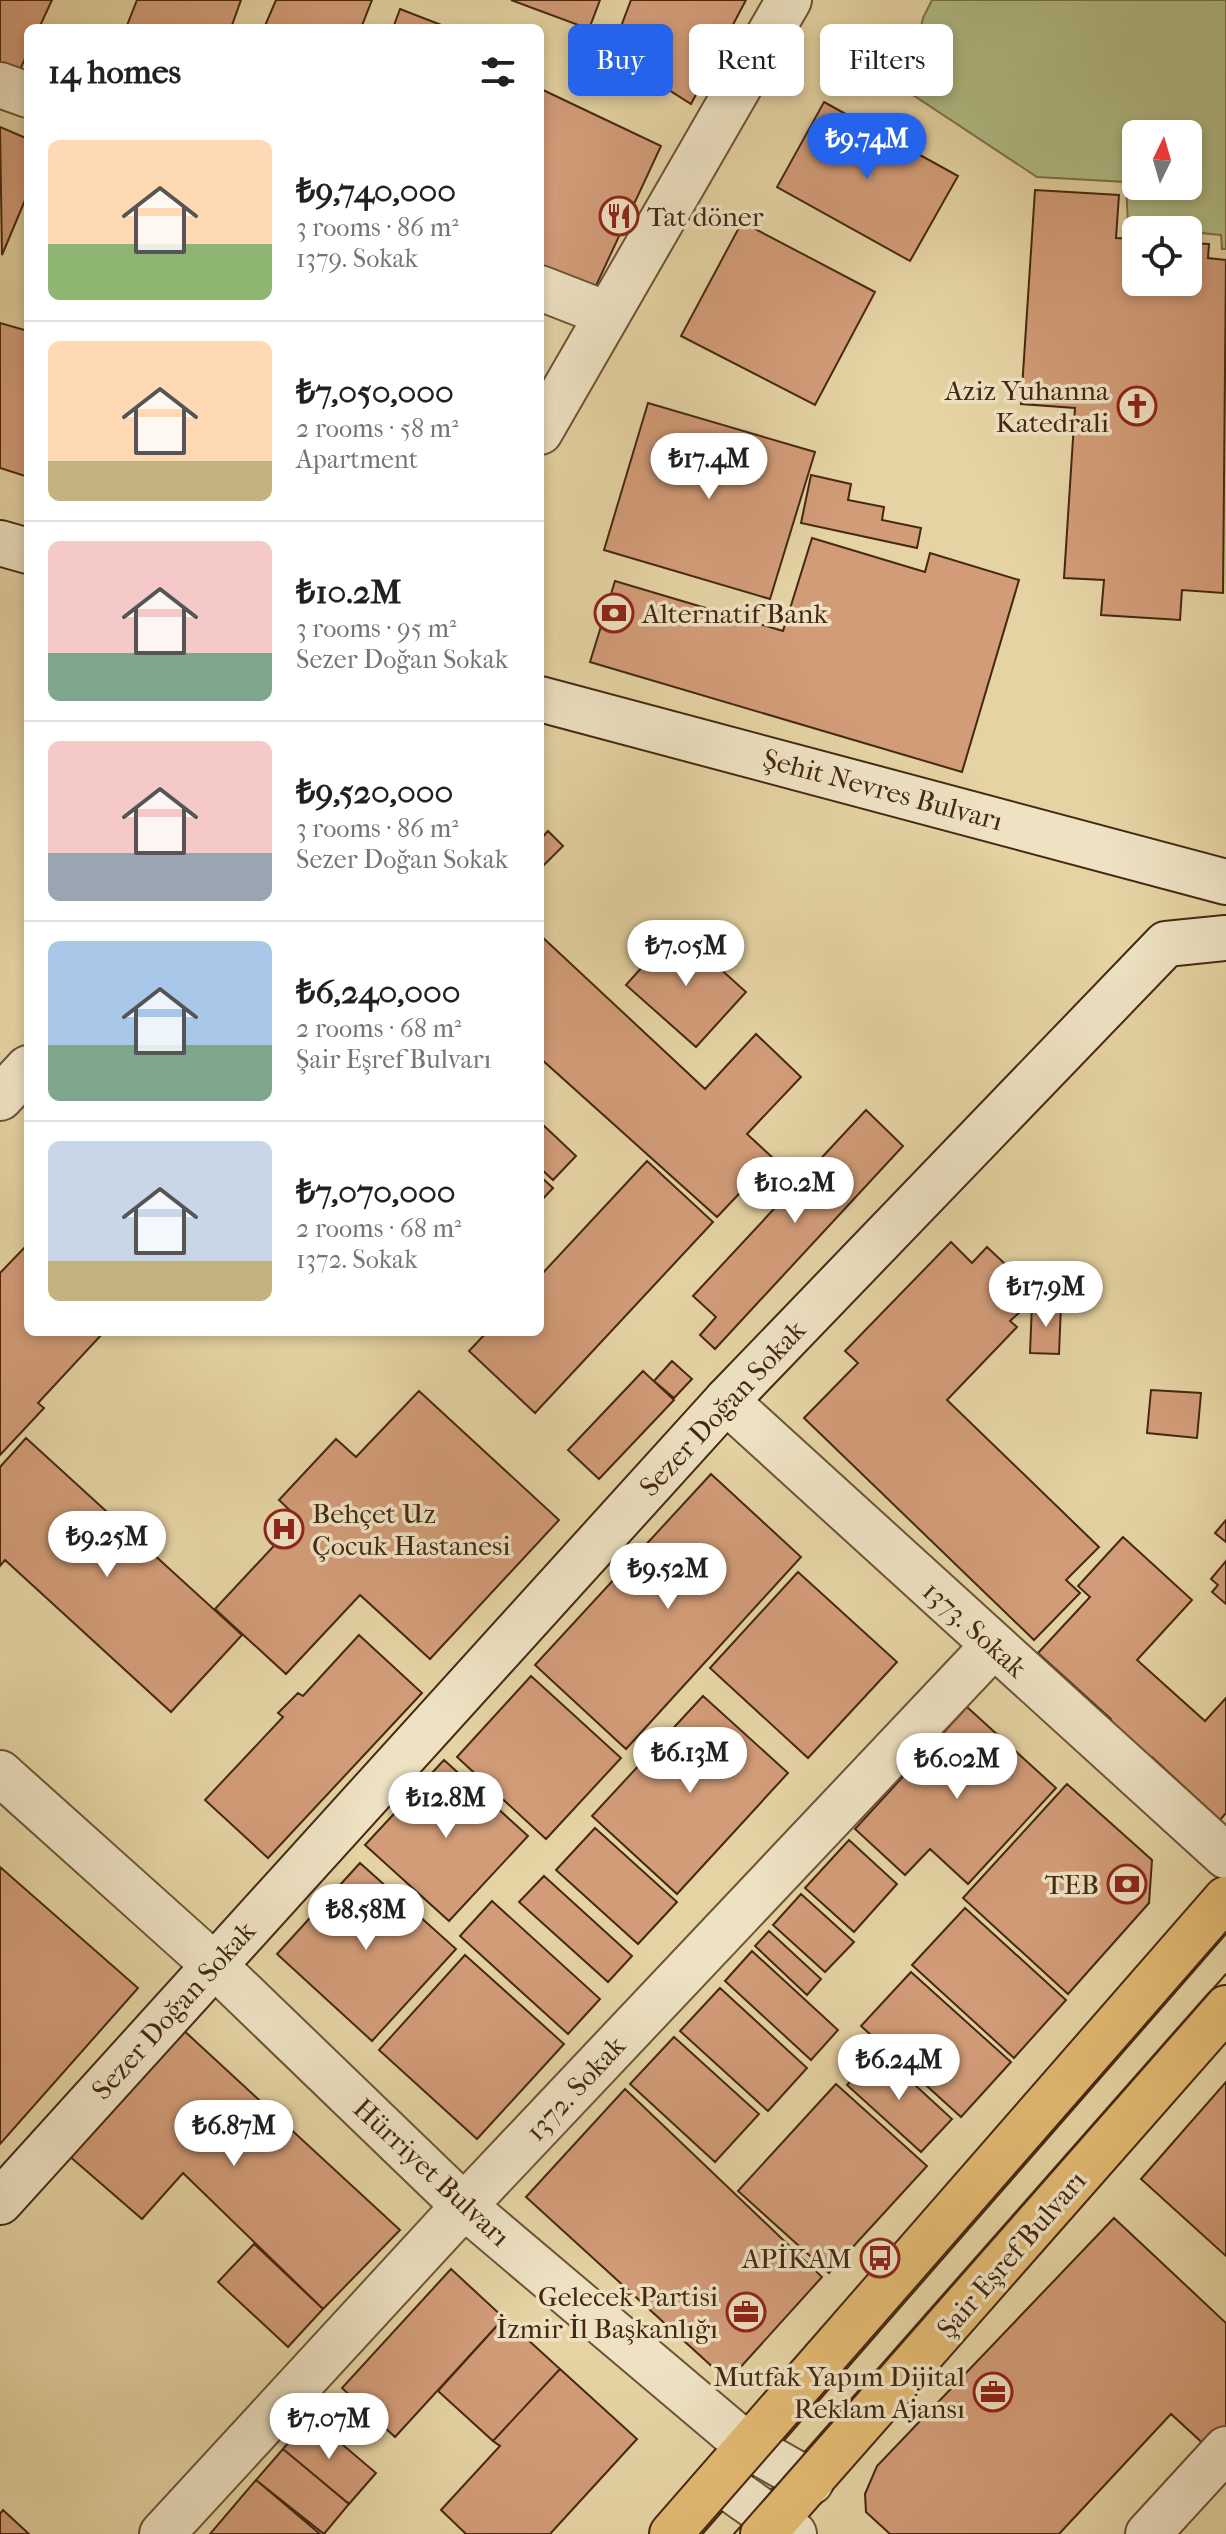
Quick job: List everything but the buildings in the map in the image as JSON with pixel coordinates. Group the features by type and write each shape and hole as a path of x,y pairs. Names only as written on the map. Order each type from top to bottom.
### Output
{"main road":[{"path":"672,2534 1226,1899"},
{"name":"Şair Eşref Bulvarı","path":"777,2529 811,2482 1226,2008"}],"street":[{"path":"544,425 789,0"},
{"path":"0,85 24,94"},
{"path":"544,290 607,314"},
{"path":"0,543 24,550"},
{"name":"Şehit Nevres Bulvarı","path":"544,700 1226,882"},
{"name":"Sezer Doğan Sokak","path":"0,2202 726,1401 1166,944 1226,938"},
{"path":"0,1098 24,1072"},
{"name":"1373. Sokak","path":"726,1401 1226,1856"},
{"name":"1372. Sokak","path":"162,2534 464,2206 993,1646"},
{"name":"Hürriyet Bulvarı","path":"0,1773 214,1965 464,2206 749,2447 811,2482"},
{"path":"1148,2534 1226,2449"},
{"path":"719,2481 777,2529"}],"green space":[{"path":"932,0 1226,0 1226,249 1222,249 1221,235 1202,233 1202,216 1128,216 1127,200 1202,200 1202,120 1122,120 1122,182 1037,177 915,96 953,96 953,24 922,24"}],"tram line":[{"path":"700,2534 1226,1932"},
{"path":"734,2534 1226,1974"}],"place":[{"name":"Tat döner","path":"619,216"},
{"name":"Aziz Yuhanna Katedrali","path":"1137,406"},
{"name":"Alternatif Bank","path":"614,613"},
{"name":"Behçet Uz Çocuk Hastanesi","path":"284,1529"},
{"name":"TEB","path":"1127,1884"},
{"name":"APİKAM","path":"880,2258"},
{"name":"Gelecek Partisi İzmir İl Başkanlığı","path":"746,2312"},
{"name":"Mutfak Yapım Dijital Reklam Ajansı","path":"993,2392"}]}
